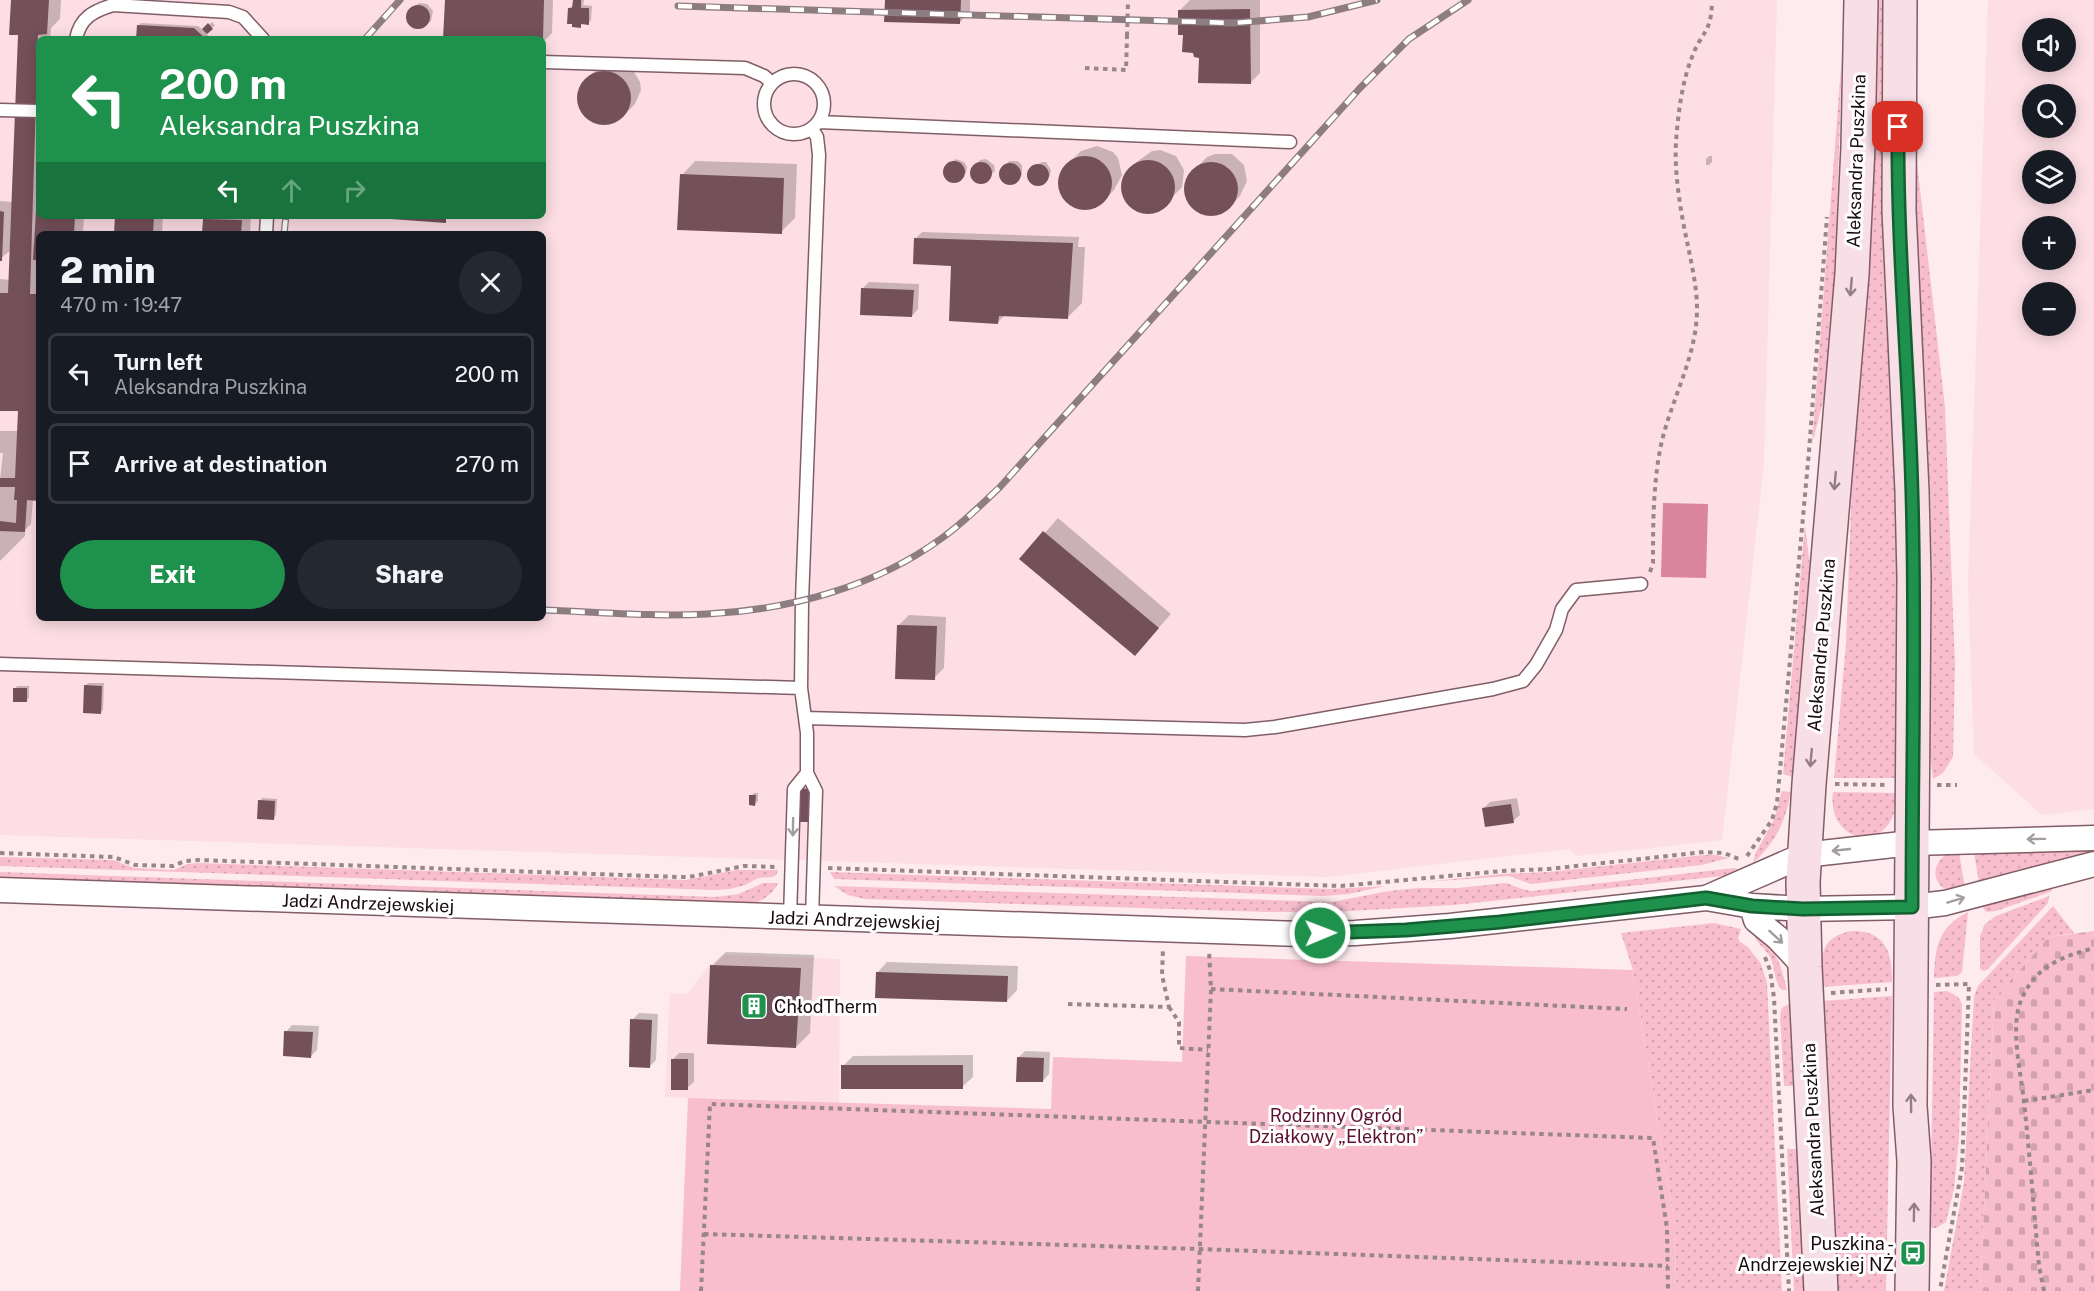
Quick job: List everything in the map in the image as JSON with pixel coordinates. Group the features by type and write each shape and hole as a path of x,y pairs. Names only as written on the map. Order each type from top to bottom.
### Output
{"main road":[{"name":"Aleksandra Puszkina","path":"1821,1291 1813,981 1803,909 1804,855 1794,784 1852,273 1858,147 1861,0"},
{"path":"1900,0 1899,210 1914,578 1910,1106 1914,1161 1912,1291"}],"street":[{"name":"Jadzi Andrzejewskiej","path":"1706,898 1804,855 1911,843 2094,838"},
{"name":"Jadzi Andrzejewskiej","path":"0,891 1302,933 1406,930 1556,916 1706,898 1752,906 1803,909 1912,907 1945,903 2094,864"},
{"path":"1752,906 1756,920 1778,938 1813,981"}],"lane":[{"path":"77,36 79,26 85,18 97,10 113,5 229,12 243,16 260,36"},
{"path":"546,62 745,68 757,72 772,83"},
{"path":"790,74 810,78 822,93 824,103 823,113 815,125 803,134 793,135 774,128 764,111 764,101 772,83 790,74"},
{"path":"0,110 36,111"},
{"path":"815,125 1290,142"},
{"path":"801,918 814,868 816,791 807,773 805,718 801,688 802,601 819,155 815,125"},
{"path":"805,718 1245,730 1275,727 1493,689 1523,681 1556,630 1562,609 1576,590 1641,584"},
{"path":"0,663 801,688"},
{"path":"801,918 793,867 794,789 807,773"}],"path":[{"path":"1085,68 1126,70 1128,0"},
{"path":"1641,584 1649,575 1653,563 1654,501 1661,446 1695,335 1697,309 1683,221 1676,142 1685,78 1692,54 1706,34 1711,20 1712,3"},
{"path":"814,868 1341,886 1502,871 1549,869 1704,852 1724,853 1743,861 1772,820 1777,803 1794,784 1809,451 1827,215"},
{"path":"1794,784 1911,786 1957,784"},
{"path":"0,853 114,857 135,865 173,866 185,861 199,860 689,877 744,866 793,867"},
{"path":"1164,930 1162,975 1169,1007 1179,1022 1179,1048 1208,1050"},
{"path":"1198,1291 1211,989 1210,931"},
{"path":"2044,1291 2039,1266 2024,1101 2018,1061 2017,1021 2020,1000 2030,983 2047,966 2064,956 2094,948"},
{"path":"1771,977 1789,1291"},
{"path":"1813,981 1892,989"},
{"path":"1932,985 1968,984 1962,1168 1940,1291"},
{"path":"1211,989 1627,1009"},
{"path":"1068,1004 1169,1007"},
{"path":"2024,1101 2094,1090"},
{"path":"701,1291 710,1104 1653,1138 1667,1228 1668,1291"},
{"path":"704,1234 1668,1266"}],"shaded area":[{"path":"0,0 1777,0 1764,463 1722,840 1576,856 1570,849 1327,877 0,835"},
{"path":"1988,0 2094,0 2094,809 2042,815 1974,754 1968,583"},
{"path":"1663,503 1708,504 1706,578 1661,577"},
{"path":"722,955 840,959 839,1103 665,1097 670,993 687,994 710,965"}],"green space":[{"path":"1876,0 1884,0 1882,150 1897,493 1896,778 1834,778 1846,643 1852,483 1869,278"},
{"path":"1842,55 1835,273 1826,391 1812,444"},
{"path":"1916,154 1945,407 1955,665 1953,757 1943,773 1933,779 1929,749 1932,578 1930,492 1918,262"},
{"path":"1805,525 1810,566 1792,777 1783,774"},
{"path":"1782,791 1791,792 1783,822 1768,848 1753,863 1756,852 1774,820"},
{"path":"1833,792 1895,793 1893,816 1886,828 1876,834 1866,837 1855,836 1845,830 1838,821 1833,808"},
{"path":"2094,849 2094,853 1979,883 1974,852"},
{"path":"1959,853 1965,887 1949,890 1943,888 1937,879 1937,866 1947,854"},
{"path":"1704,855 1729,858 1701,865 1531,884 1509,876 1424,882 1549,872"},
{"path":"0,857 113,860 134,868 174,870 187,864 199,863 686,880 737,870 778,870 772,877 758,878 730,889 714,890 0,866"},
{"path":"1734,868 1741,870 1731,875 1454,905 1333,912 1266,912 865,899 848,895 834,886 1332,902 1389,891 1419,888 1458,888 1506,883 1531,891"},
{"path":"0,872 716,897 739,894 763,883 778,883 764,898 745,904 0,878"},
{"path":"830,872 1330,889 1385,886 1349,894 1324,896 834,879"},
{"path":"2051,887 2052,891 1996,911 1986,912 1982,906"},
{"path":"2049,896 2048,903 1988,969 1984,971 1980,969 1980,936 1985,924 1996,916"},
{"path":"2053,906 2074,933 2049,937 1994,1002 1980,1291 1944,1291 1964,1182 1974,996 1978,986"},
{"path":"1968,912 1962,972 1957,976 1934,978 1937,947 1944,931"},
{"path":"1714,923 1741,929 1738,938 1761,964 1767,983 1782,1291 1676,1291 1675,1226 1633,970 1621,933"},
{"path":"1852,931 1872,934 1885,945 1891,962 1892,982 1821,987 1822,959 1827,944 1833,938"},
{"path":"2094,931 2094,1291 1980,1291 1994,1002 2049,937"},
{"path":"1753,932 1776,957 1787,990 1779,987 1770,957"},
{"name":"Rodzinny Ogród Działkowy „Elektron”","path":"1186,956 1633,970 1675,1226 1676,1291 680,1291 688,1098 1051,1109 1053,1057 1182,1062"},
{"path":"1947,991 1958,997 1962,1004 1959,1137 1954,1189 1946,1222 1936,1228 1930,1228 1934,992"},
{"path":"1892,996 1886,1291 1838,1291 1822,1001"},
{"path":"1789,1004 1793,1086 1784,1086 1780,1015 1782,1008"},
{"path":"1787,1149 1797,1149 1804,1291 1794,1291"}],"building":[{"path":"11,0 49,0 47,34 36,36 30,294 36,294 36,501 27,500 25,532 0,531 0,521 16,523 17,500 14,500 15,487 0,487 0,478 15,478 18,411 0,411 0,293 8,293 18,35 9,35"},
{"path":"445,0 544,0 543,36 443,36"},
{"path":"573,0 581,0 581,8 589,8 589,25 581,24 581,28 567,24 568,8 572,8"},
{"path":"885,0 961,0 960,24 884,22"},
{"path":"418,5 427,8 430,17 427,26 418,29 409,26 406,17 409,8"},
{"path":"1250,9 1251,84 1198,83 1199,58 1194,57 1193,53 1182,52 1183,35 1178,35 1178,10"},
{"path":"208,23 213,29 207,34 202,29"},
{"path":"137,25 194,28 203,36 136,36"},
{"path":"599,71 609,71 619,75 627,83 631,98 627,113 619,121 609,125 599,125 589,121 581,113 577,103 577,93 581,83 589,75"},
{"path":"1085,156 1095,158 1104,164 1110,173 1112,183 1110,193 1104,202 1095,208 1085,210 1075,208 1066,202 1060,193 1058,183 1060,173 1066,164 1075,158"},
{"path":"1148,160 1158,162 1167,168 1173,177 1175,187 1173,197 1167,206 1158,212 1148,214 1138,212 1129,206 1123,197 1121,187 1123,177 1129,168 1138,162"},
{"path":"954,161 962,164 965,172 962,180 954,183 946,180 943,172 946,164"},
{"path":"981,162 989,165 992,173 989,181 981,184 973,181 970,173 973,165"},
{"path":"1211,162 1221,164 1230,170 1236,179 1238,189 1236,199 1230,208 1221,214 1211,216 1201,214 1192,208 1186,199 1184,189 1186,179 1192,170 1201,164"},
{"path":"1010,163 1018,166 1021,174 1018,182 1010,185 1002,182 999,174 1002,166"},
{"path":"1038,164 1046,167 1049,175 1046,183 1038,186 1030,183 1027,175 1030,167"},
{"path":"680,174 784,178 782,234 677,230"},
{"path":"0,211 4,212 2,261 0,261"},
{"path":"36,211 36,219 75,219 74,231 36,231 36,260 33,260"},
{"path":"115,219 154,219 153,231 114,231"},
{"path":"203,219 242,220 241,231 202,231"},
{"path":"391,219 446,219 446,223"},
{"path":"914,238 1073,243 1068,319 999,316 998,324 949,321 951,266 913,264"},
{"path":"861,288 914,290 912,317 860,315"},
{"path":"1043,531 1159,628 1135,656 1019,559"},
{"path":"897,625 937,626 935,680 895,679"},
{"path":"84,685 102,686 101,714 83,713"},
{"path":"13,688 27,688 27,702 13,702"},
{"path":"798,788 811,789 810,822 797,822"},
{"path":"749,795 756,795 755,806 749,805"},
{"path":"258,800 275,801 274,820 257,819"},
{"path":"1511,804 1514,823 1485,827 1482,808"},
{"name":"ChłodTherm","path":"710,965 801,968 796,1048 707,1044"},
{"path":"876,972 1008,976 1007,1002 875,998"},
{"path":"630,1019 652,1020 650,1068 629,1067"},
{"path":"284,1031 313,1032 311,1058 283,1056"},
{"path":"1017,1057 1044,1058 1043,1082 1016,1082"},
{"path":"671,1059 688,1059 688,1090 671,1090"},
{"path":"841,1065 963,1065 963,1089 841,1089"}],"railway":[{"path":"368,36 400,0"},
{"path":"678,6 1233,23 1308,17 1377,0"},
{"path":"546,610 686,615 738,612 769,607 800,601 860,583 889,570 942,538 1000,487 1360,88 1409,39 1468,0"},
{"path":"284,231 286,219"}],"place":[{"name":"ChłodTherm","path":"754,1006"},
{"name":"Puszkina - Andrzejewskiej NŻ","path":"1913,1253"}],"route":[{"path":"1320,933 1406,930 1500,922 1706,898 1752,906 1803,909 1912,907 1914,602 1912,491 1900,262 1898,127"}]}
